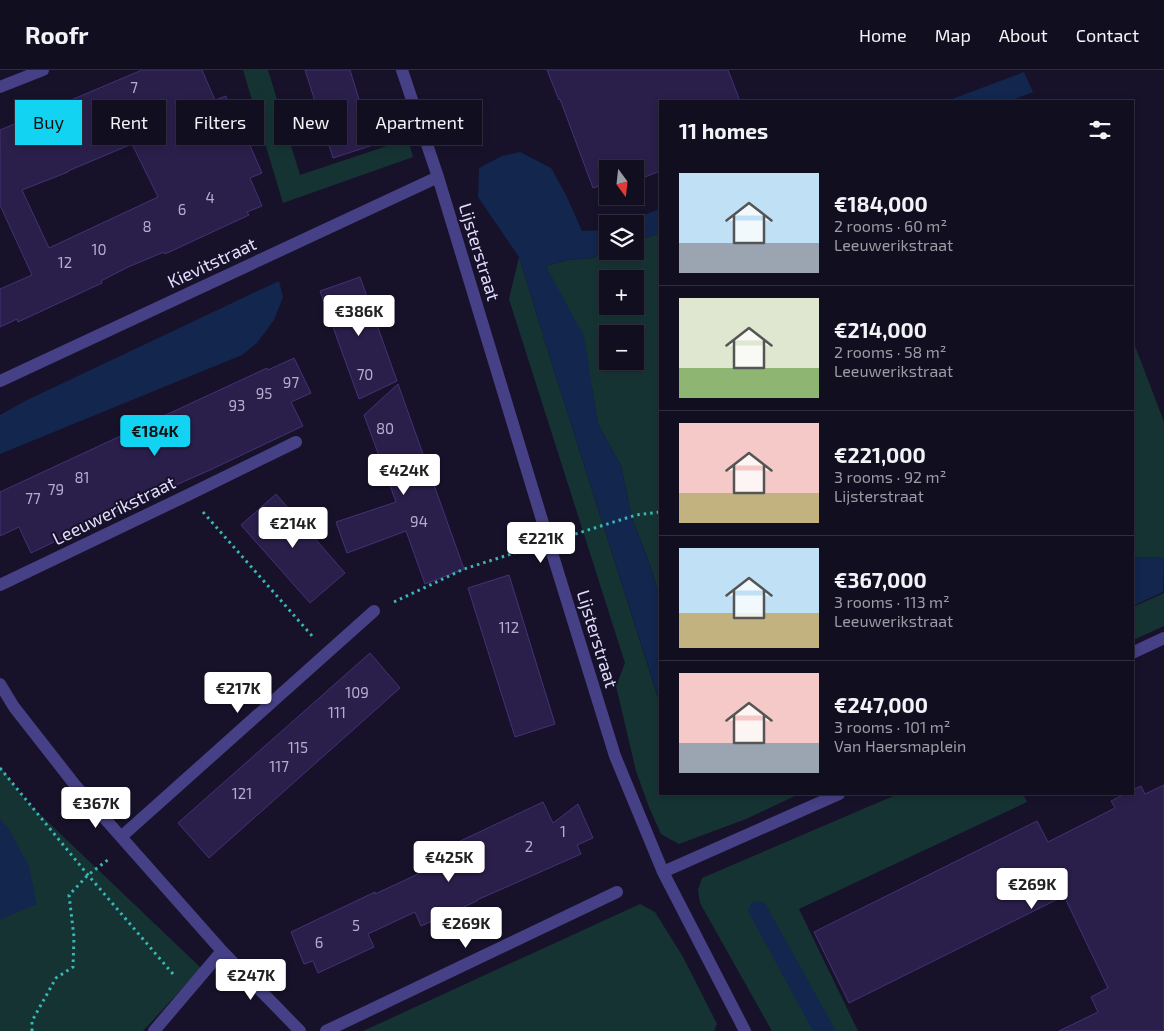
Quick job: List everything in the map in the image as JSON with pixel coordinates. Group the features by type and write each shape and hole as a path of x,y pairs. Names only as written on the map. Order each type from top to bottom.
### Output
{"street":[{"path":"0,87 43,70"},
{"name":"Lijsterstraat","path":"402,70 438,176 615,756 663,872 745,1031"},
{"name":"Kievitstraat","path":"0,381 438,176"},
{"name":"Leeuwerikstraat","path":"0,585 296,442"},
{"path":"124,841 374,611"},
{"path":"1134,652 1164,638"},
{"path":"0,684 14,707 75,785 222,951 300,1031"},
{"path":"663,872 837,795"},
{"path":"326,1031 617,892"},
{"path":"154,1031 222,951"}],"path":[{"path":"188,495 327,653"},
{"path":"578,533 636,515 659,512"},
{"path":"374,611 464,569 549,543"},
{"path":"0,768 88,875 188,991"},
{"path":"32,1031 32,1021 56,978 73,967 74,937 69,895 124,841"}],"green space":[{"path":"243,70 268,70 277,100 274,100 274,145 291,145 300,175 390,145 410,145 413,157 283,203 264,140 264,100 252,100"},
{"path":"659,233 659,595 632,518 621,466 598,424 592,388 546,266 568,260 592,258 599,255 599,260 644,260 644,239"},
{"path":"519,257 659,701 659,795 797,795 746,819 679,844 661,834 636,771 616,686 625,663 509,299"},
{"path":"1134,343 1164,422 1164,558 1134,557"},
{"path":"1164,593 1164,626 1134,640 1134,607"},
{"path":"0,766 25,800 201,968 143,1031 0,1031"},
{"path":"896,795 1024,795 1027,802 799,909 858,1031 772,1031 700,903 698,890 702,878"},
{"path":"640,904 655,912 683,957 717,1024 714,1031 363,1031"}],"water":[{"path":"1024,72 1033,92 1013,100 950,100"},
{"path":"520,152 551,168 566,195 582,231 599,230 599,255 592,258 568,260 546,266 584,336 598,424 621,466 632,518 659,595 659,700 519,257 478,197 479,168 502,156"},
{"path":"659,209 659,233 644,239 644,215"},
{"path":"279,281 283,297 274,320 257,343 242,355 0,454 0,415 25,401"},
{"path":"1134,557 1164,558 1163,592 1134,606"},
{"path":"0,819 7,826 29,866 37,904 0,920"},
{"path":"758,901 765,903 836,1031 813,1031 748,911 751,903"}],"building":[{"path":"142,70 202,70 215,100 176,100 176,145 250,145 262,173 250,178 262,206 247,212 249,215 165,254 164,252 128,267 101,281 102,283 18,322 17,319 0,327 0,289 32,275 0,205 0,130 15,124 15,145 82,145 82,100 71,100","holes":["92,100 166,100 166,145 132,145 158,197 49,248 22,190 130,145 92,145"]},
{"path":"305,70 350,70 359,100 357,100 357,145 373,145 333,158 329,145 347,145 347,100 315,100"},
{"path":"547,70 728,70 740,100 659,100 659,171 644,177 644,160 599,160 599,186 593,188 560,99"},
{"path":"226,96 228,100 215,100"},
{"path":"360,277 397,381 359,399 320,291"},
{"path":"294,358 311,393 291,402 303,426 31,553 19,527 0,536 0,492 267,368 268,370"},
{"path":"398,384 464,569 425,584 406,531 347,553 336,522 396,502 364,415"},
{"path":"276,494 345,573 310,603 241,525"},
{"path":"509,575 555,724 515,737 468,588"},
{"path":"370,653 400,688 209,858 178,823"},
{"path":"1164,785 1164,1031 1059,1031 1098,1012 1091,997 1108,988 1064,896 849,1003 814,932 1037,821 1048,842 1115,808 1111,801 1123,795 1134,795 1134,789 1141,786 1145,794"},
{"path":"543,802 553,823 578,804 593,838 577,845 581,854 421,926 415,912 368,934 374,947 318,973 313,961 304,964 291,932 461,853 456,843"}]}
